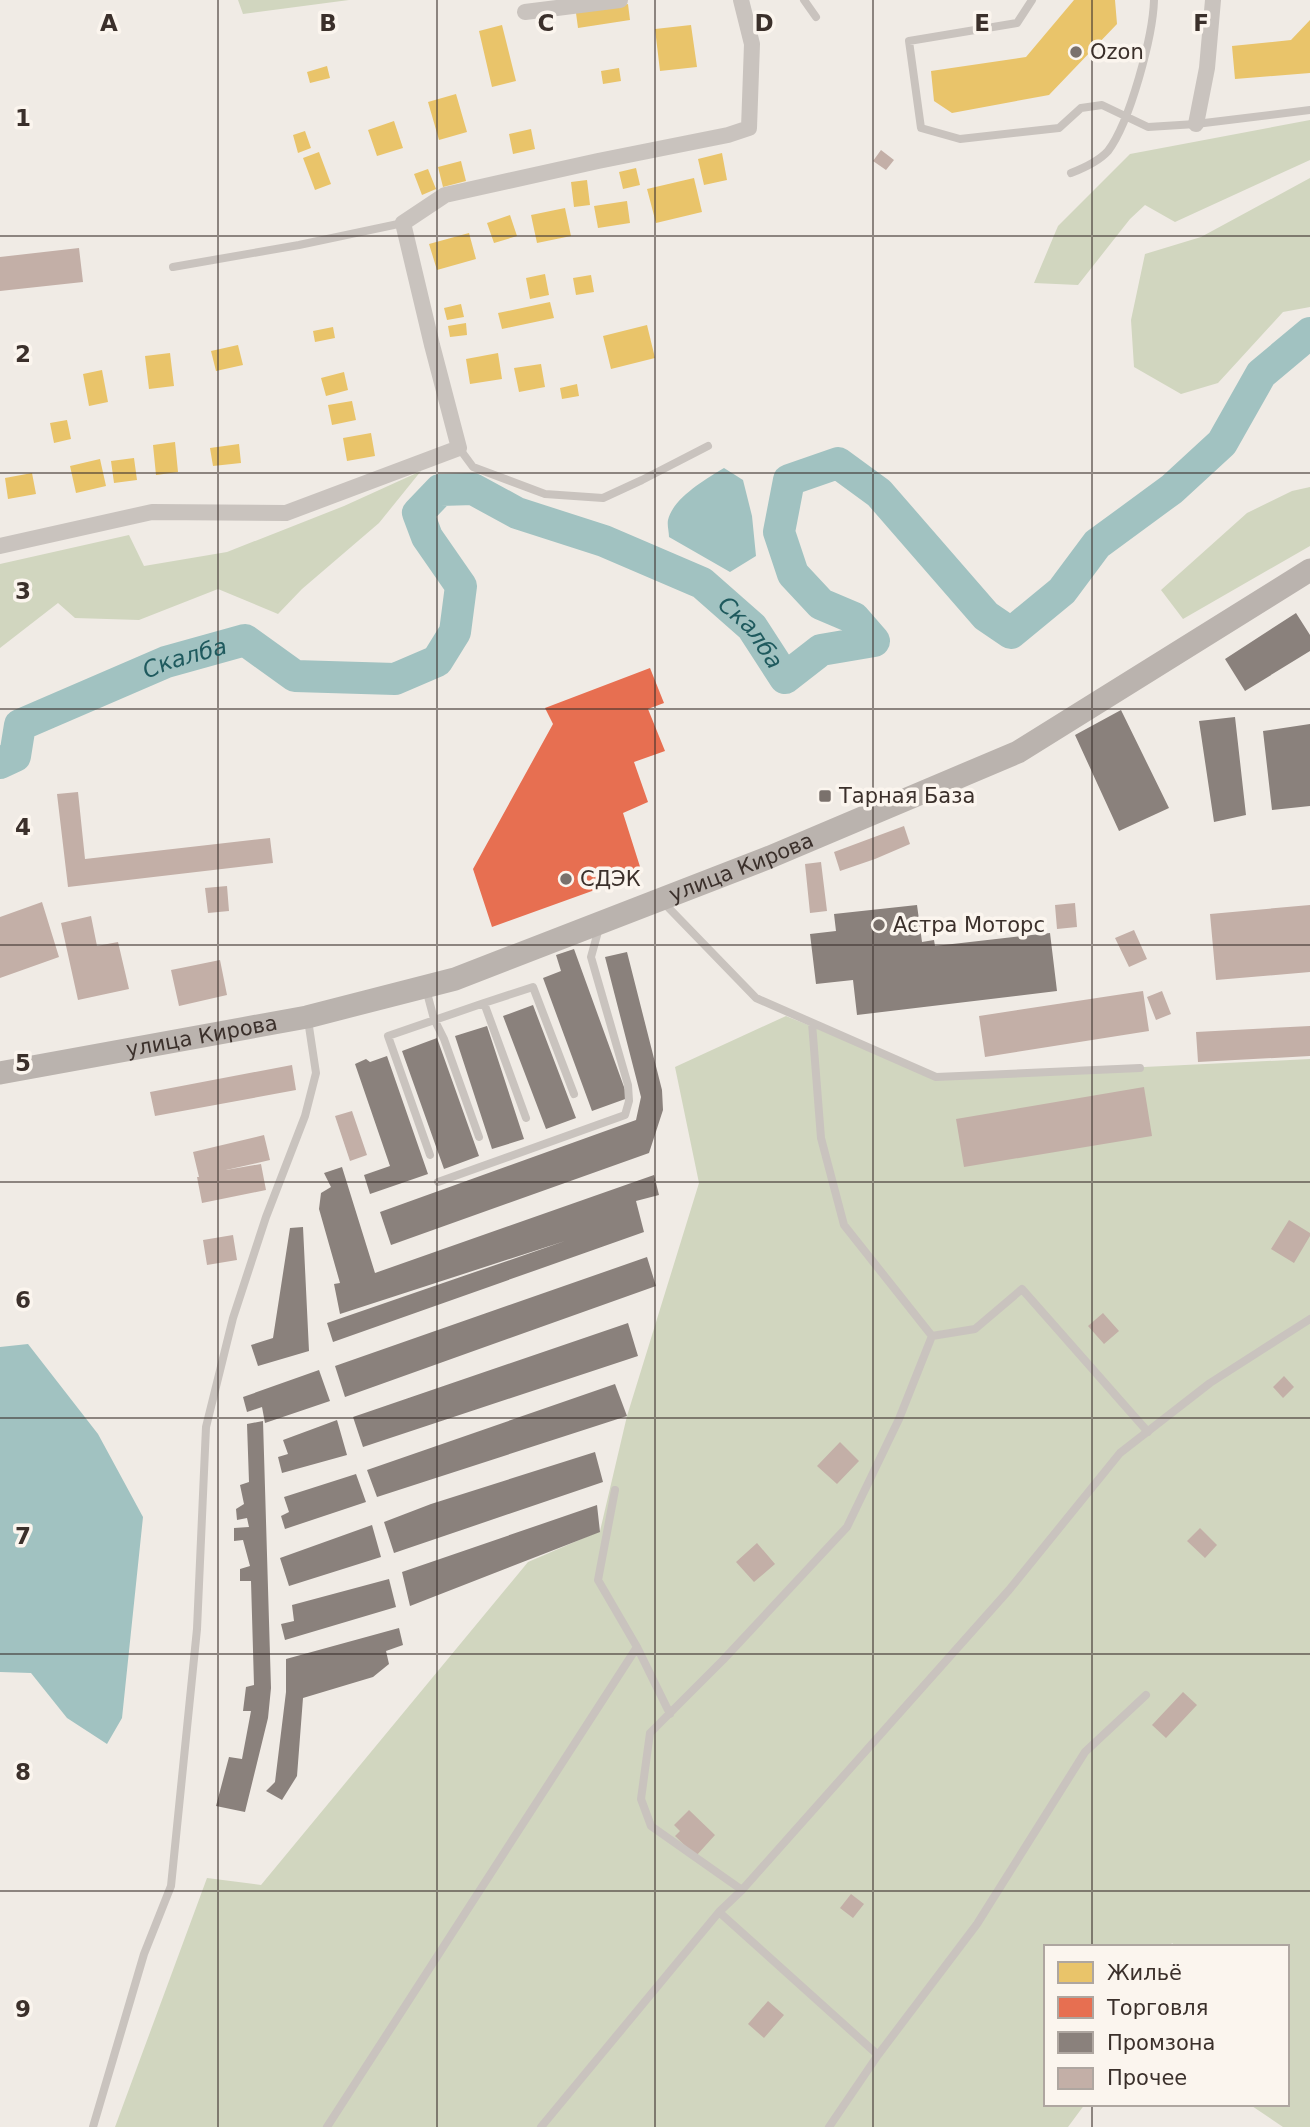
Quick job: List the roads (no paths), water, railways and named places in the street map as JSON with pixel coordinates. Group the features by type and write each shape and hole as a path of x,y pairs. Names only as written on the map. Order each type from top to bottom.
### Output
{"street":[{"path":"525,12 620,0"},
{"path":"0,546 152,512 286,513 459,448 403,223 445,195 728,135 749,128 752,44 741,0"},
{"path":"1196,124 1207,68 1213,0"},
{"name":"улица Кирова","path":"0,1073 307,1017 455,979 770,857 1018,752 1310,570"}],"lane":[{"path":"804,0 816,17"},
{"path":"1032,0 1017,23 909,41 921,128 960,139 1059,128 1081,108 1102,105 1148,127 1310,110"},
{"path":"1071,173 1088,167 1107,151 1126,118 1153,20 1154,0"},
{"path":"173,267 403,223"},
{"path":"459,448 473,467 545,494 603,498 708,446"},
{"path":"660,899 756,998 936,1077 1140,1068"},
{"path":"438,1182 625,1115 629,1101 628,1085 591,957 600,923"},
{"path":"425,987 434,1019 444,1039 479,1137"},
{"path":"430,1155 388,1036 533,987 574,1094"},
{"path":"484,1003 526,1118"},
{"path":"93,2127 144,1954 171,1886 197,1629 206,1427 233,1318 266,1217 305,1116 316,1073 307,1017"},
{"path":"812,1023 821,1138 844,1225 932,1336"},
{"path":"932,1336 975,1329 1022,1289 1148,1432"},
{"path":"541,2127 719,1912 742,1890 1009,1590 1120,1454 1210,1383 1310,1319"},
{"path":"742,1890 651,1826 641,1798 650,1733 848,1527 899,1419 932,1336"},
{"path":"615,1490 598,1580 637,1647 670,1714"},
{"path":"327,2127 637,1647"},
{"path":"829,2127 878,2055 978,1924 1085,1752 1146,1695"},
{"path":"719,1912 878,2055"}],"water":[{"path":"724,468 743,480 752,516 756,556 730,572 669,537 668,524 671,512 683,497"},
{"path":"28,1344 98,1434 143,1517 122,1718 107,1744 67,1718 31,1673 0,1672 0,1347"}],"waterway":[{"name":"Скалба","path":"0,763 15,756 20,725 166,662 245,640 295,676 395,679 437,661 455,632 461,586 427,537 418,513 440,490 473,489 517,513 604,541 702,583 752,627 785,678 821,650 874,641 854,618 821,604 793,574 779,532 789,480 838,463 879,493 986,616 1011,633 1062,591 1097,544 1172,489 1222,443 1261,374 1310,333"}],"place":[{"name":"Ozon","path":"1076,52"},
{"name":"Тарная База","path":"825,796"},
{"name":"СДЭК","path":"566,879"},
{"name":"Астра Моторс","path":"879,925"}]}
